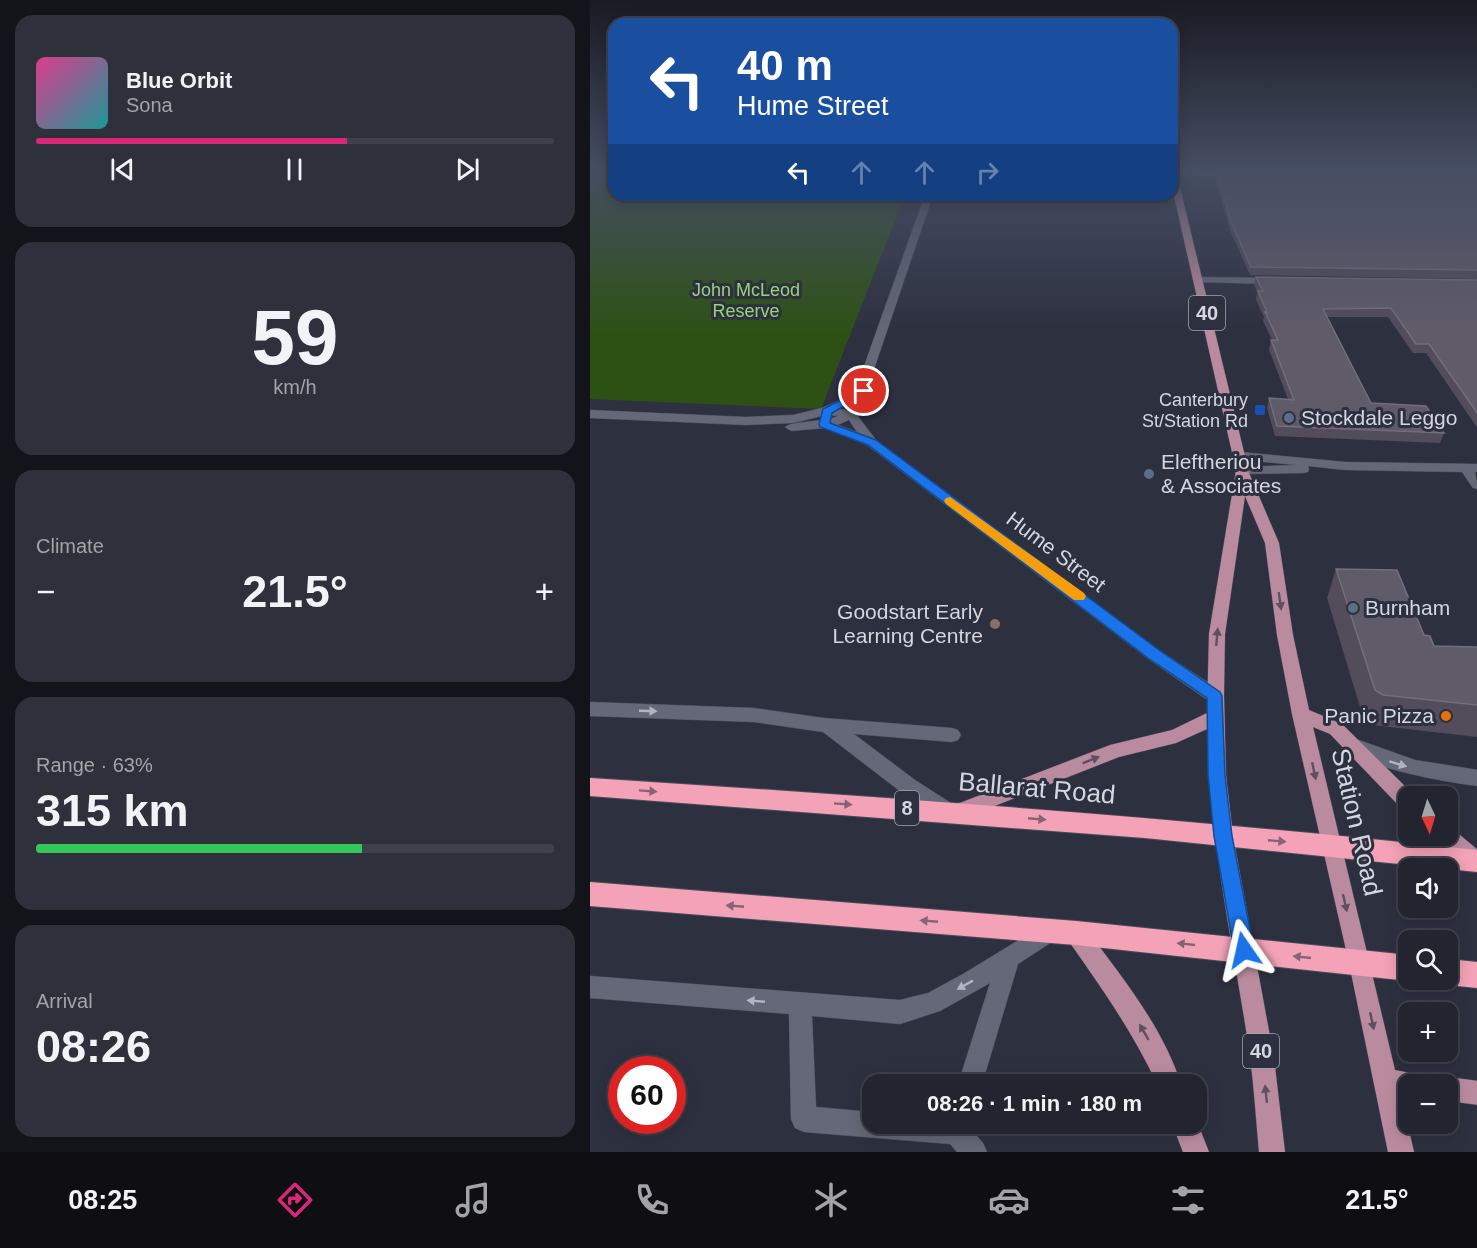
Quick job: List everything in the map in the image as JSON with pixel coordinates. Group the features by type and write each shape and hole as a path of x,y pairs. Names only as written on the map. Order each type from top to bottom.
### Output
{"highway":[{"name":"Ballarat Road","path":"590,788 953,812 1477,861"},
{"path":"590,894 1076,933 1398,968"},
{"path":"1458,973 1478,975"}],"main road":[{"name":"Station Road","path":"1185,224 1243,472 1272,543 1285,635 1301,714 1360,963 1401,1152"},
{"name":"Station Road","path":"1243,472 1217,634 1214,696 1217,775 1223,836 1262,1058 1272,1152"},
{"path":"1301,714 1336,729 1398,792"},
{"path":"953,812 1116,750 1176,736 1215,717"},
{"path":"1458,845 1477,861"},
{"path":"1076,933 1138,1022 1164,1074"},
{"path":"1385,1081 1398,1082"},
{"path":"1458,1090 1478,1092"},
{"path":"1189,1134 1196,1152"}],"street":[{"path":"850,414 863,402 863,384 919,224"},
{"path":"1199,280 1288,281"},
{"path":"824,424 826,411 842,403 863,384"},
{"name":"Hume Street","path":"746,421 794,419 826,411 850,414 872,443"},
{"name":"Hume Street","path":"590,414 746,421 798,427 824,424 850,414"},
{"name":"Hume Street","path":"824,424 872,443 1153,654 1214,696"},
{"path":"1240,456 1345,466"},
{"path":"1243,472 1345,466 1472,468 1478,485"},
{"path":"590,709 754,715 824,725 952,735"},
{"path":"824,725 844,736 908,786 953,812"},
{"path":"1345,740 1388,761 1408,767 1478,778"},
{"path":"590,987 900,1012 932,1003 1050,931"},
{"path":"973,1074 1009,958"},
{"path":"800,1005 804,1119 862,1122"},
{"path":"961,1134 974,1152"}],"green space":[{"name":"John McLeod Reserve","path":"590,224 894,224 821,409 590,399"}],"building":[{"path":"1232,224 1478,224 1478,270 1251,267"},
{"path":"1256,277 1478,280 1478,414 1429,344 1416,344 1391,308 1323,309 1371,403 1426,406 1444,433 1277,426 1269,398 1294,400 1271,340 1278,340 1265,312 1267,312 1258,291 1263,291"},
{"path":"1336,569 1397,570 1424,635 1430,636 1434,646 1478,647 1478,705 1383,695 1375,690"}],"slow traffic":[{"path":"950,501 1079,596"}],"place":[{"name":"Canterbury St/Station Rd","path":"1260,410"},
{"name":"Stockdale Leggo","path":"1289,418"},
{"name":"Eleftheriou & Associates","path":"1149,474"},
{"name":"Burnham","path":"1353,608"},
{"name":"Goodstart Early Learning Centre","path":"995,624"},
{"name":"Panic Pizza","path":"1446,716"}],"route":[{"path":"864,391 863,384 842,403 826,411 824,424 872,443 1153,654 1214,696 1217,775 1223,836 1244,950"}]}
